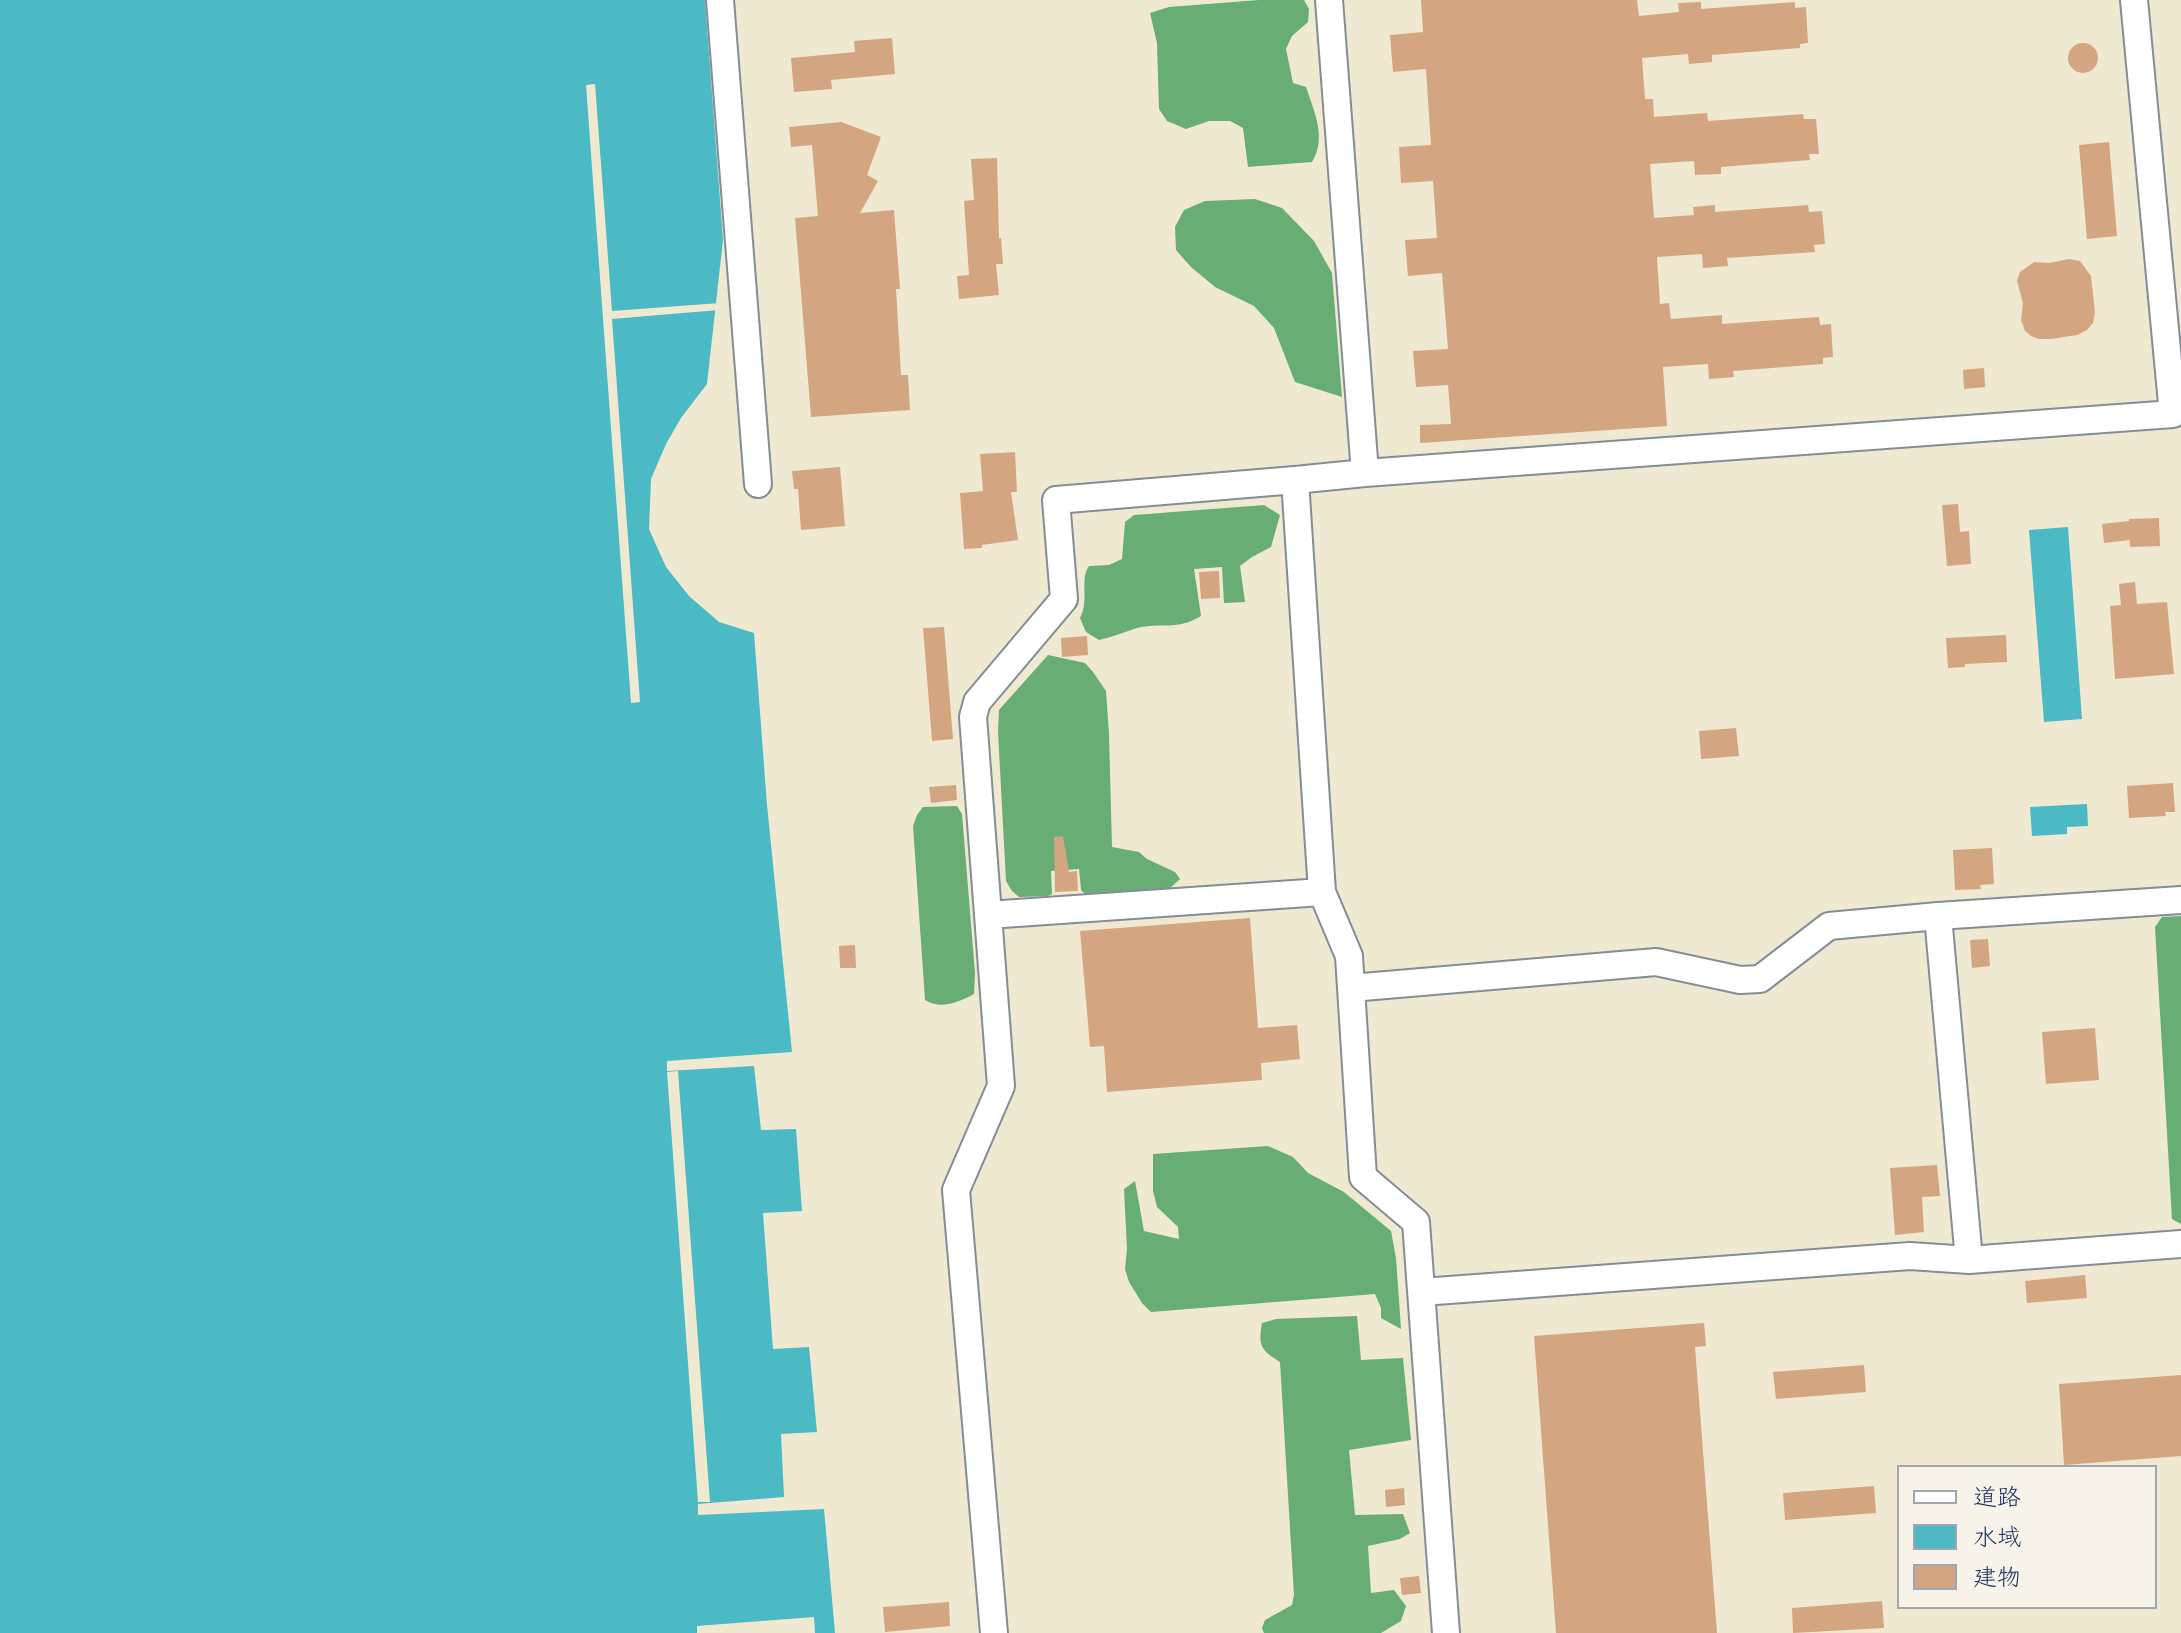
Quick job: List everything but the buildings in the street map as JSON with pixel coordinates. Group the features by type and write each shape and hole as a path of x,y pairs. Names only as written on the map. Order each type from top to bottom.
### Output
{"street":[{"path":"720,0 758,484"},
{"path":"1329,0 1365,473"},
{"path":"994,1633 956,1190 1001,1086 973,717 977,702 1064,599 1056,500 1365,473 2173,414 2134,0"},
{"path":"1295,480 1322,892 1349,956 1363,1177 1416,1222 1446,1633"},
{"path":"988,915 1322,892"},
{"path":"1351,988 1656,962 1740,980 1760,979 1829,926 2181,900"},
{"path":"1938,916 1969,1260"},
{"path":"1422,1292 1910,1256 1969,1260 2181,1244"}],"green space":[{"path":"1304,0 1309,9 1308,22 1292,36 1286,49 1293,83 1306,87 1318,124 1319,144 1312,162 1248,167 1243,128 1230,121 1209,121 1186,129 1167,121 1159,109 1157,43 1150,13 1169,7"},
{"path":"1255,199 1282,208 1314,241 1332,273 1342,397 1295,382 1274,328 1254,306 1215,287 1176,250 1175,227 1184,210 1205,201"},
{"path":"1264,505 1280,515 1271,547 1240,566 1245,602 1224,603 1222,567 1194,569 1201,616 1177,625 1146,626 1099,640 1086,632 1080,618 1086,571 1089,566 1109,565 1122,559 1125,522 1134,515"},
{"path":"1048,655 1085,663 1106,691 1112,847 1139,852 1175,872 1180,879 1169,889 1086,895 1081,890 1079,869 1051,871 1052,894 1048,896 1019,897 1006,881 999,710"},
{"path":"957,806 962,814 974,994 944,1005 925,1000 913,826 923,807"},
{"path":"2181,916 2181,1224 2172,1219 2155,927 2162,917"},
{"path":"1268,1146 1293,1157 1308,1173 1344,1192 1391,1231 1401,1329 1381,1318 1381,1308 1375,1294 1151,1312 1142,1303 1125,1269 1124,1189 1135,1181 1144,1231 1179,1239 1178,1227 1157,1207 1153,1191 1153,1154"},
{"path":"1357,1316 1361,1360 1403,1358 1411,1440 1349,1450 1355,1515 1403,1514 1410,1533 1400,1539 1368,1546 1371,1593 1394,1590 1406,1606 1401,1621 1381,1633 1264,1633 1265,1620 1292,1605 1294,1595 1280,1362 1262,1347 1262,1323 1276,1319"}],"water":[{"path":"0,0 705,0 723,240 707,384 681,418 651,479 649,529 666,567 689,596 719,622 754,633 767,805 792,1052 667,1061 667,1071 754,1066 761,1130 796,1129 802,1211 763,1213 773,1349 809,1347 817,1432 781,1434 784,1497 698,1504 698,1515 824,1509 835,1633 815,1633 814,1617 697,1626 697,1633 0,1633"},
{"path":"2068,527 2082,719 2044,722 2029,530"},
{"path":"2087,804 2088,826 2067,827 2067,834 2032,836 2030,807"}],"pier":[{"path":"595,84 612,311 720,303 719,310 612,319 640,702 631,703 586,85"},
{"path":"678,1071 710,1502 698,1502 667,1072"}]}
